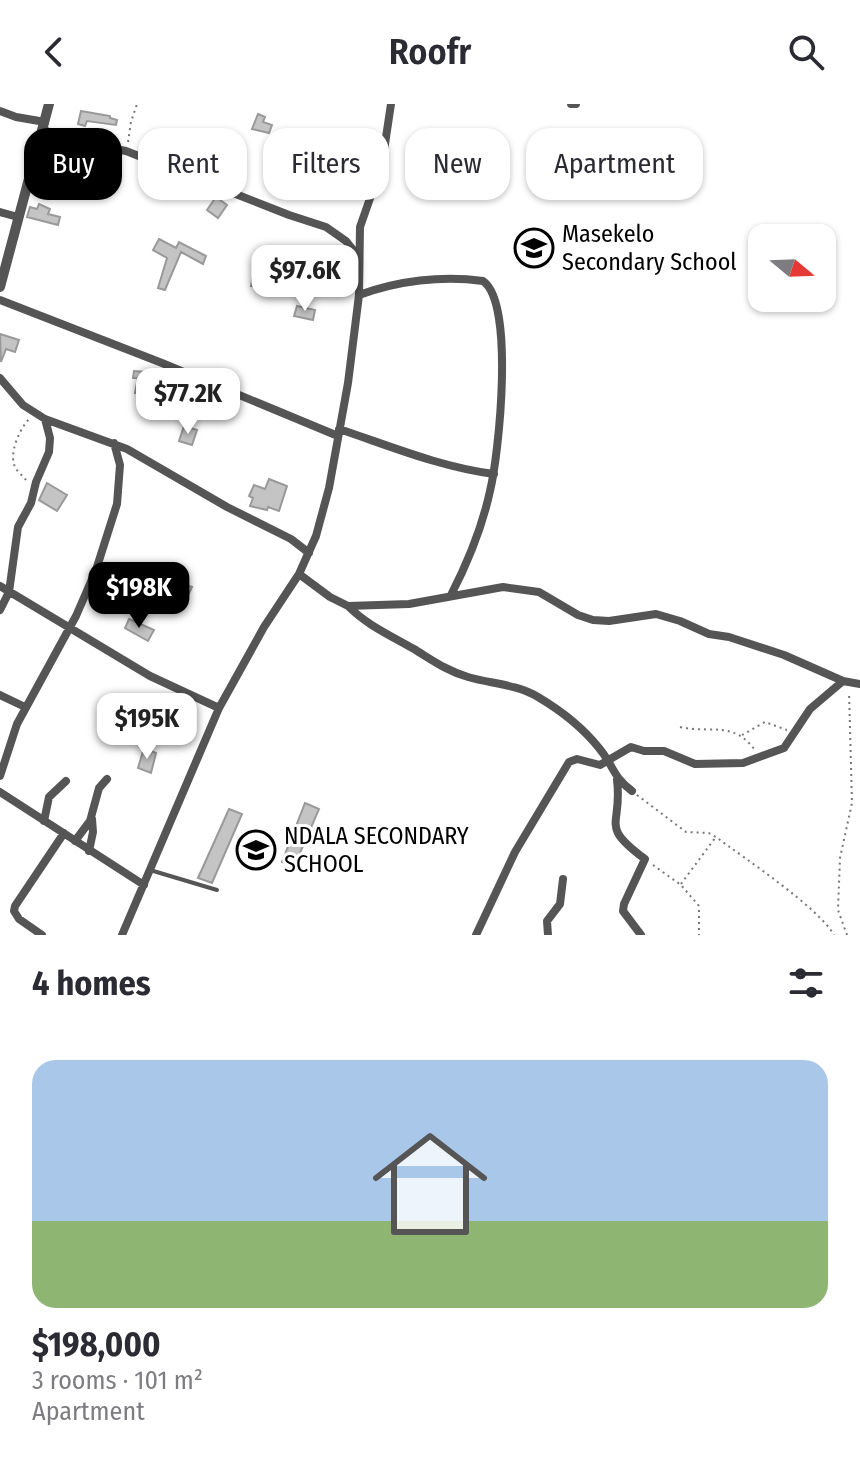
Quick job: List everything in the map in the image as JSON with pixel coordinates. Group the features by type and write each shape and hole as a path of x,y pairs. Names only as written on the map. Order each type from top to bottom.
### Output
{"street":[{"path":"0,287 49,104"},
{"path":"122,935 219,708 264,627 299,574 323,511 348,383 359,295 358,256 363,214 382,164 391,104"},
{"path":"0,111 43,126 64,139 126,151 326,227 346,241 358,256"},
{"path":"0,212 18,217"},
{"path":"359,295 394,283 412,281 479,280 493,293 502,341 499,432 494,474 482,522 451,595"},
{"path":"0,300 339,432 413,455 494,474"},
{"path":"0,378 23,405 45,419 114,443 291,539 309,553"},
{"path":"0,610 9,592 18,527 31,503 50,447 45,419"},
{"path":"0,776 17,724 96,570 117,504 120,465 114,443"},
{"path":"299,574 348,606 371,627 439,666 466,677 514,686 537,696 593,740 609,761 617,780 620,800 615,815 616,832 622,842 645,859 623,911 641,935"},
{"path":"0,586 150,676 219,708"},
{"path":"348,606 390,606 503,587 518,588 539,592 578,615 593,620 609,621 656,614 709,634 729,637 784,655 846,682 860,684"},
{"path":"476,935 515,852 566,764 577,759 596,765 631,747 644,751 664,751 705,765 743,763 784,748 810,709 846,682"},
{"path":"0,695 25,707"},
{"path":"89,851 99,788 107,779"},
{"path":"617,780 632,791"},
{"path":"44,821 49,797 66,781"},
{"path":"0,792 144,885"},
{"path":"75,841 92,818"},
{"path":"42,935 19,919 14,911 15,906 64,833"},
{"path":"131,876 150,870"},
{"path":"548,935 547,921 560,904 563,879"}],"lane":[{"path":"150,870 217,890"}],"path":[{"path":"126,151 137,104"},
{"path":"33,493 14,467 13,459 19,433 35,412"},
{"path":"846,682 852,803 840,858 838,910 847,935"},
{"path":"741,735 765,722 795,734"},
{"path":"680,727 725,729 741,735 760,758"},
{"path":"632,791 686,832 709,833 716,837 808,908 834,935"},
{"path":"681,885 716,837"},
{"path":"645,859 681,885 701,909 699,935"}],"building":[{"path":"81,111 110,116 117,120 116,125 87,121 85,126 78,124"},
{"path":"258,114 265,117 263,122 272,125 271,128 263,128 263,132 252,129"},
{"path":"214,200 227,205 218,218 207,210"},
{"path":"39,204 50,209 48,214 60,217 58,225 27,217 30,207 37,209"},
{"path":"159,239 176,248 179,242 206,256 203,264 181,252 165,290 158,288 167,258 153,250"},
{"path":"310,269 335,272 333,284 309,279"},
{"path":"253,275 272,278 271,288 251,286"},
{"path":"297,306 315,310 313,320 294,316"},
{"path":"0,334 19,340 15,352 6,349 1,362"},
{"path":"134,371 146,372 144,385 151,386 149,396 135,393 138,378 133,378"},
{"path":"184,426 197,430 192,445 179,441"},
{"path":"269,479 287,486 279,511 250,506 253,498 249,496 254,485 265,489"},
{"path":"47,483 67,495 57,511 39,500"},
{"path":"182,584 192,587 186,600 171,596 175,585 180,587"},
{"path":"129,619 154,630 148,641 125,628"},
{"path":"128,713 140,721 130,737 118,728"},
{"path":"144,748 156,753 151,773 138,768"},
{"path":"305,803 319,809 294,867 282,862"},
{"path":"229,809 242,814 212,883 198,878"}],"place":[{"name":"Masekelo Secondary School","path":"534,248"},
{"name":"NDALA SECONDARY SCHOOL","path":"256,850"}]}
